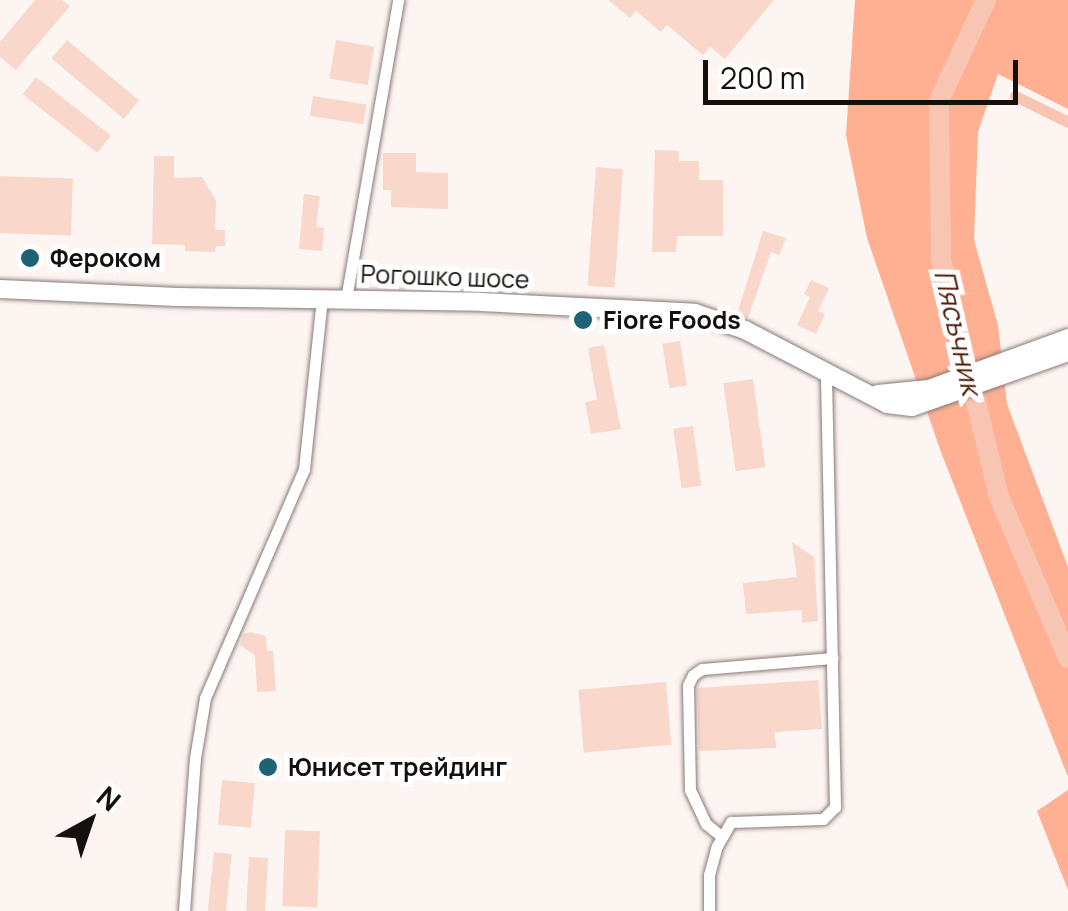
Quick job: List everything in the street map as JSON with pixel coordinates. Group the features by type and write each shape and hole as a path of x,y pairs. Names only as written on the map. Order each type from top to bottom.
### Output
{"main road":[{"name":"Рогошко шосе","path":"0,288 695,313 745,330 887,404 912,408 1068,338"},
{"name":"Рогошко шосе","path":"1018,363 1068,352"}],"street":[{"path":"346,299 398,0"},
{"path":"184,911 194,758 205,698 304,469 322,299"},
{"path":"709,911 709,874 722,836 740,819 831,815 835,778 826,372"},
{"path":"722,836 706,824 690,790 688,685 693,675 702,669 833,658"}],"shaded area":[{"path":"855,0 1068,0 1068,109 998,74 978,132 974,240 998,325 1007,404 1068,567 1068,777 941,452 867,238 846,135"},
{"path":"1068,790 1068,890 1037,811"}],"building":[{"path":"35,0 62,0 70,6 16,70 0,57 0,42"},
{"path":"608,0 774,0 725,59 710,47 703,55 667,25 661,32 636,11 630,18"},
{"path":"67,40 139,100 124,119 52,58"},
{"path":"336,40 374,47 368,85 329,78"},
{"path":"36,77 111,135 97,153 22,94"},
{"path":"313,96 366,104 363,124 310,116"},
{"path":"655,150 679,151 679,161 699,161 699,180 723,180 723,236 677,236 676,252 652,252"},
{"path":"383,153 416,153 416,172 448,173 448,209 391,207 391,190 383,190"},
{"path":"154,156 174,156 174,178 202,177 216,201 215,230 225,230 225,246 216,246 215,252 185,251 185,245 152,244"},
{"path":"596,167 623,169 615,288 588,286"},
{"path":"0,176 73,179 71,236 0,233"},
{"path":"304,194 320,196 316,227 324,228 322,251 299,249"},
{"path":"763,231 786,238 779,255 771,252 748,318 737,314"},
{"path":"811,280 829,288 818,311 825,314 816,334 797,325 810,297 804,294"},
{"path":"680,341 687,385 669,388 662,344"},
{"path":"604,345 621,429 591,434 585,402 597,400 588,348"},
{"path":"753,379 765,467 736,471 723,383"},
{"path":"693,426 701,485 682,488 673,429"},
{"path":"792,542 814,557 818,621 802,623 802,610 746,614 743,583 797,577"},
{"path":"244,634 266,636 267,651 273,651 276,691 257,692 255,655 240,645"},
{"path":"818,680 822,729 775,732 776,748 699,751 697,688"},
{"path":"666,682 671,745 584,752 578,690"},
{"path":"222,780 255,783 251,828 218,825"},
{"path":"285,830 320,831 317,907 282,906"},
{"path":"214,852 232,854 226,911 208,911"},
{"path":"249,857 268,858 265,911 246,911"}],"waterway":[{"name":"Пясъчник","path":"986,0 939,101 941,259 999,497 1068,658"},
{"path":"1015,96 1068,122"}],"place":[{"name":"Фероком","path":"30,258"},
{"name":"Fiore Foods","path":"583,320"},
{"name":"Юнисет трейдинг","path":"268,767"}]}
